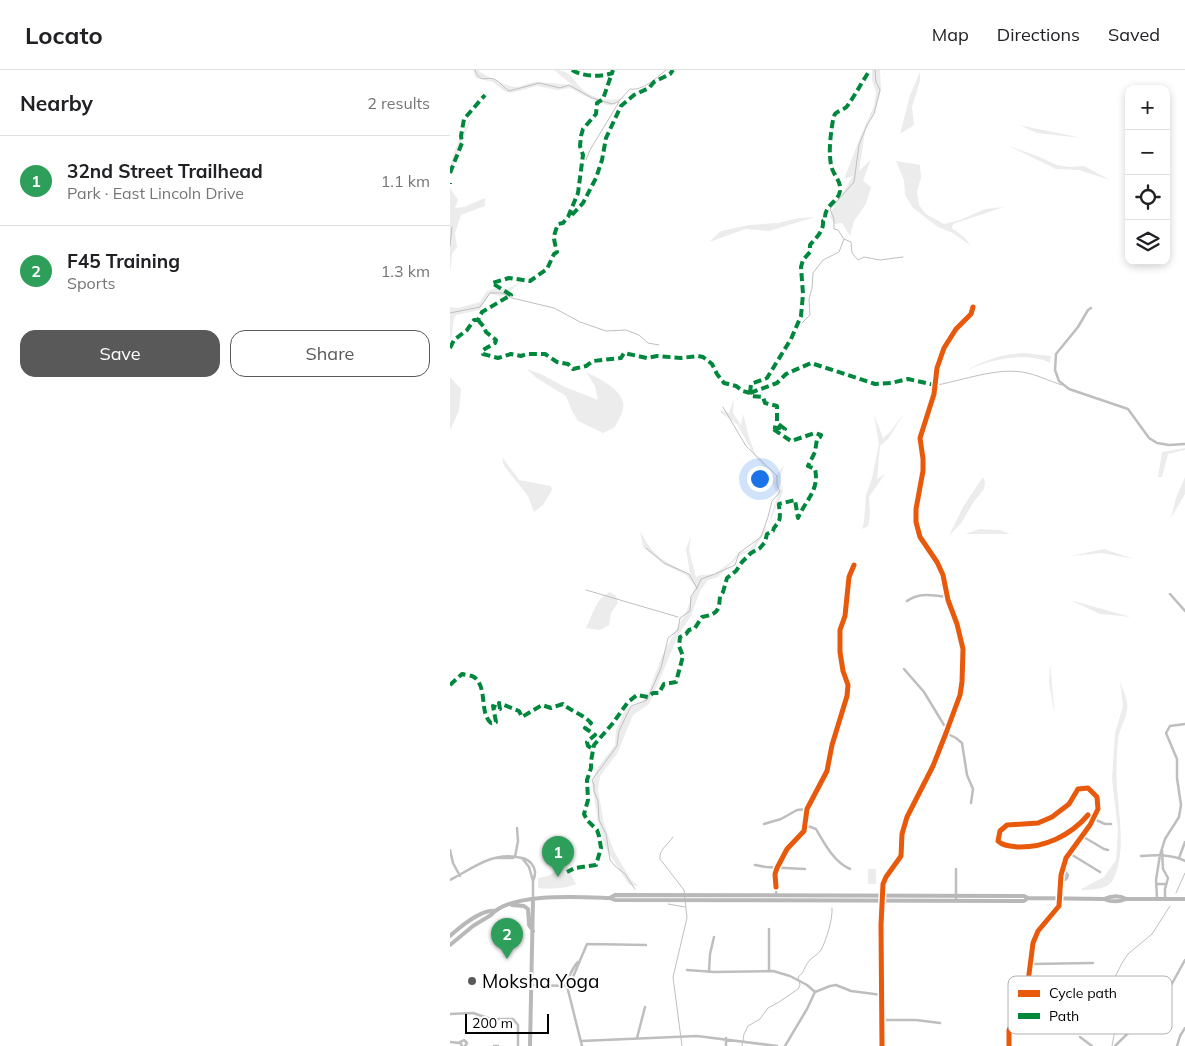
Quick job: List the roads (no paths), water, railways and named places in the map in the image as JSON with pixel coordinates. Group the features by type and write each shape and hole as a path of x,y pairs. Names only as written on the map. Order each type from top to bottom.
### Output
{"main road":[{"path":"450,945 462,933 495,911 509,905 533,899 956,898 1024,901 1028,898 1059,898 1122,901 1126,899 1185,899"},
{"path":"530,1046 533,899"},
{"path":"509,905 524,906 528,909 529,925 533,932"},
{"path":"450,936 489,910 495,911"}],"street":[{"path":"882,1046 882,898 885,879 901,856 902,834 907,817 933,766 946,733 962,686 964,657 957,624 947,597 943,575 937,562 923,542 917,527 916,508 924,459 920,438 934,394 937,368 944,348 956,330 971,314 973,307"},
{"path":"1091,308 1056,354 1055,370 1059,381 1069,389 1128,410 1133,414 1149,438 1157,444 1185,444"},
{"path":"776,898 777,868 787,850 802,834 807,809 828,771 832,745 847,696 848,685 840,652 840,630 845,616 849,577 854,565"},
{"path":"1170,594 1185,611"},
{"path":"907,601 910,598 927,595 947,597"},
{"path":"904,670 924,692 947,726"},
{"path":"1157,899 1156,884 1162,848 1165,839 1179,817 1181,805 1177,778 1177,759 1166,733 1170,726 1185,724"},
{"path":"946,733 960,741 964,748 966,771 973,789 972,803"},
{"path":"1028,976 1035,936 1059,906 1060,875 1064,870 1069,854 1094,819 1099,806 1097,797 1088,788 1081,788 1076,791 1069,804 1052,817 1038,823 1006,825 1001,830 998,841 1004,846 1035,846 1061,837 1088,816"},
{"path":"764,824 781,820 797,810 807,809"},
{"path":"1094,819 1105,824 1111,824"},
{"path":"1081,823 1088,829"},
{"path":"805,825 816,829 828,849 845,867 850,869"},
{"path":"515,857 518,841 517,828"},
{"path":"1082,836 1108,850"},
{"path":"1179,858 1185,842"},
{"path":"450,850 453,863 460,876"},
{"path":"1069,854 1100,872"},
{"path":"1161,855 1163,869 1168,878 1165,899"},
{"path":"1141,856 1161,855 1185,861"},
{"path":"450,880 486,861 497,858 522,858 529,863 533,881 533,899"},
{"path":"755,865 805,869"},
{"path":"956,868 956,898"},
{"path":"1059,891 1063,881 1067,878 1064,870"},
{"path":"1156,884 1166,884"},
{"path":"769,929 769,970"},
{"path":"709,972 710,954 714,937"},
{"path":"565,985 568,979 572,977 587,944 646,945"},
{"path":"1172,985 1185,960"},
{"path":"1030,964 1093,963"},
{"path":"687,970 709,972 769,970 780,972 799,981 815,992"},
{"path":"532,985 565,985"},
{"path":"565,985 568,988 582,1046"},
{"path":"785,1046 815,992 830,986 836,986 851,991 882,994"},
{"path":"637,1038 645,1007"},
{"path":"450,1014 469,1012 492,1019 513,1019 518,1025 518,1046"},
{"path":"882,1020 916,1020 940,1023"},
{"path":"1178,1046 1180,1036 1185,1028"},
{"path":"1115,1046 1127,1034"},
{"path":"581,1041 680,1036 726,1038 777,1046"},
{"path":"1080,1037 1092,1046"},
{"path":"726,1038 726,1046"},
{"path":"450,1042 462,1045"}],"waterway":[{"path":"475,70 479,77 496,80 509,91 539,83 560,88 569,85 592,98 612,104 618,102 630,89 644,86 666,70"},
{"path":"802,323 810,315 809,299 813,273 823,260 839,252 844,239 838,230 834,229 834,219 830,209 854,182 859,145 867,125 874,114 880,90 876,82 875,70"},
{"path":"586,160 619,102"},
{"path":"450,246 452,227"},
{"path":"844,239 851,242 852,253 858,260 864,257 880,260 903,257"},
{"path":"450,313 480,307 490,293 502,293 512,298 554,308 580,322 606,331 626,330 639,335 648,343 659,345"},
{"path":"937,385 990,373 1012,371 1032,374 1062,385"},
{"path":"697,588 701,579 735,565 739,553 761,537 772,501 780,492 777,485 777,476 746,446 723,407"},
{"path":"635,889 625,874 610,860 606,834 599,820 598,801 592,780 617,746 619,731 631,706 647,700 661,668 668,638 678,630 680,618 690,611 691,596 697,588 689,574 664,563 646,548"},
{"path":"586,590 678,617"},
{"path":"673,837 662,850 660,859 684,890 687,918 673,977 682,1046"},
{"path":"1176,893 1185,873"},
{"path":"668,904 685,907"},
{"path":"1116,976 1128,954 1152,934 1170,906"},
{"path":"742,1046 744,1034 748,1026 760,1019 768,1008 798,989 800,985 798,977 823,946 830,924 832,908"},
{"path":"1112,1046 1114,1034"}],"place":[{"name":"32nd Street Trailhead","path":"558,877"},
{"name":"F45 Training","path":"507,959"},
{"name":"Moksha Yoga","path":"472,981"}]}
